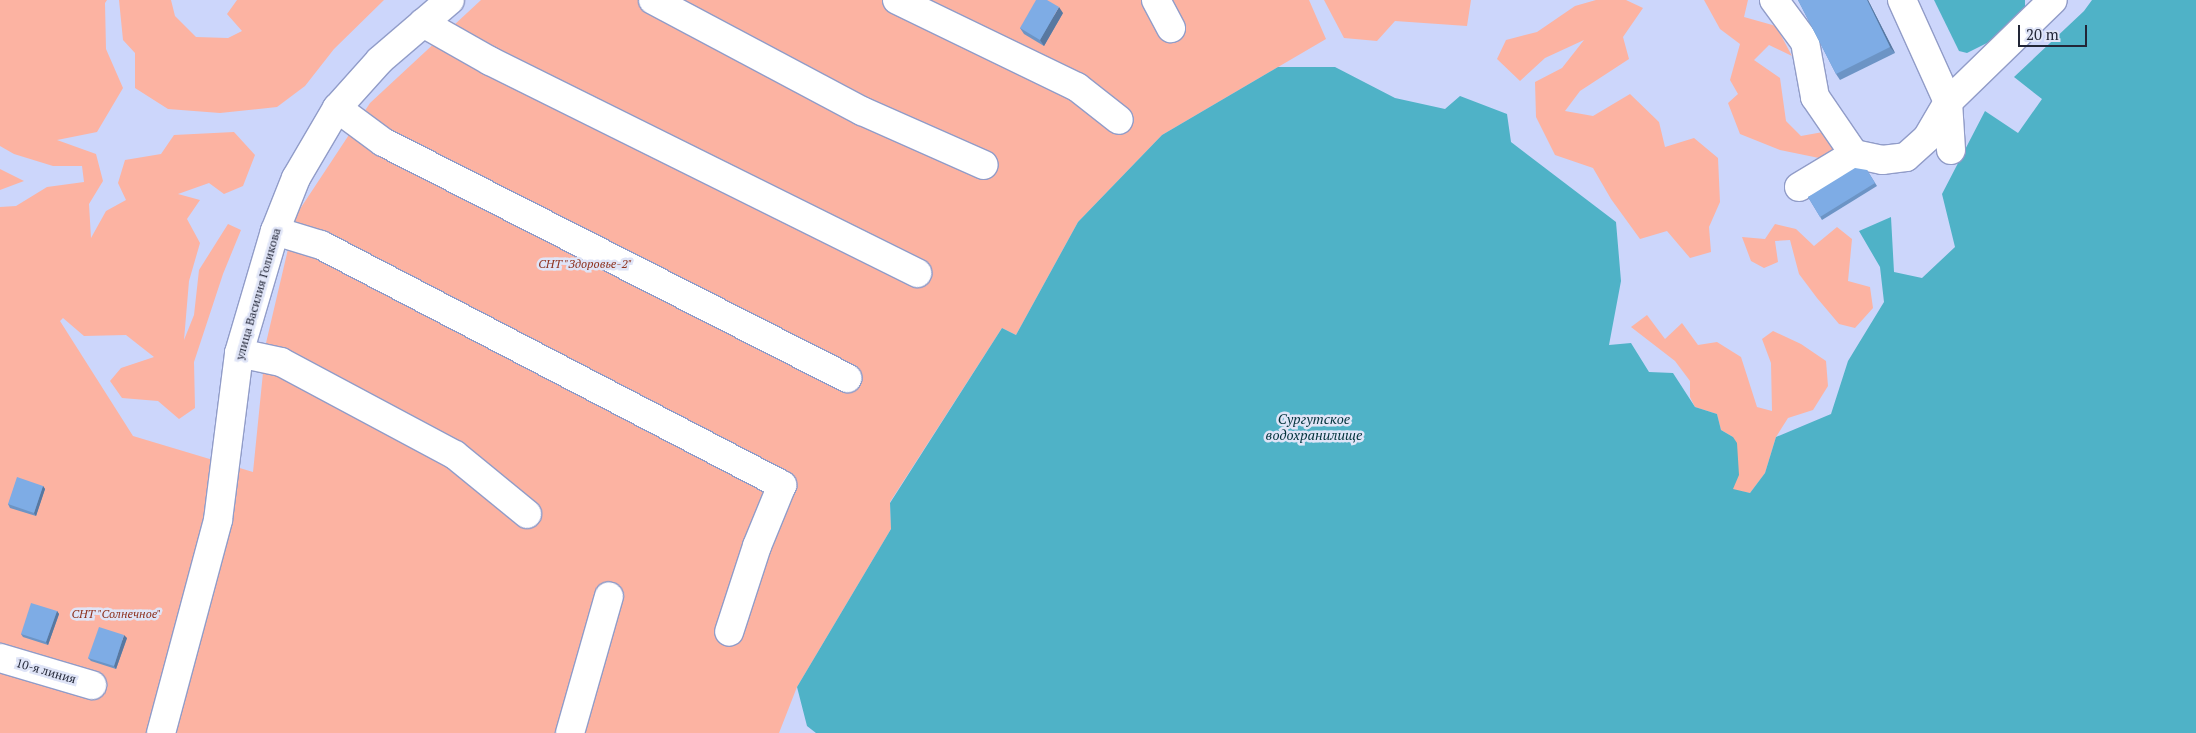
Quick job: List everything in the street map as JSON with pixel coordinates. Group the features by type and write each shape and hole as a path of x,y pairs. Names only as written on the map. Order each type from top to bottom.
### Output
{"street":[{"name":"улица Василия Голикова","path":"160,733 218,520 239,353 275,231 296,178 337,108 380,60 450,0"},
{"path":"653,0 862,112 984,165"},
{"path":"897,0 1077,87 1119,120"},
{"path":"1156,0 1171,28"},
{"path":"1774,0 1805,42 1815,97 1854,154"},
{"path":"1902,0 1948,102 1951,150"},
{"path":"1799,187 1854,154 1882,160 1906,157 1927,138 1948,102 2052,0"},
{"path":"423,23 499,65 917,273"},
{"path":"337,108 383,142 847,378"},
{"path":"275,231 321,246 782,485 757,546 729,632"},
{"path":"239,353 281,362 455,455 527,514"},
{"path":"570,733 609,596"},
{"name":"10-я линия","path":"0,658 92,684"}],"green space":[{"name":"СНТ \"Здоровье-2\"","path":"0,0 107,0 105,3 106,49 123,88 97,132 57,140 96,154 103,181 89,204 91,238 106,211 126,200 118,183 125,160 161,154 174,135 234,132 255,155 243,186 224,194 209,183 178,194 200,200 187,219 200,243 189,281 184,340 194,315 199,270 228,224 241,230 223,274 194,362 195,408 179,419 158,401 122,398 110,381 121,368 154,357 126,335 84,336 63,318 60,321 133,436 253,472 266,343 296,215 370,103 481,0 1309,0 1326,39 1162,135 1078,222 1016,335 1002,328 890,502 891,529 797,687 779,733 0,733 0,207 16,206 47,187 84,182 82,166 53,166 14,154 0,146"},
{"path":"119,0 171,0 175,16 196,37 228,38 242,31 227,14 237,0 384,0 334,49 305,86 277,107 220,113 168,109 135,88 135,53 123,40"},
{"path":"1324,0 1471,0 1467,26 1395,21 1377,41 1344,38"},
{"path":"1596,0 1626,0 1643,8 1623,37 1629,59 1580,91 1565,111 1593,116 1630,94 1659,122 1665,147 1694,138 1718,158 1720,202 1709,227 1711,252 1690,258 1667,231 1640,239 1611,199 1593,168 1555,155 1536,117 1535,82 1562,68 1584,40 1545,58 1520,81 1497,59 1506,40 1537,32 1575,6"},
{"path":"1704,0 1748,0 1744,17 1776,26 1792,56 1769,45 1754,60 1780,78 1786,121 1801,136 1823,132 1837,148 1819,158 1780,150 1740,134 1728,103 1738,94 1730,80 1740,44 1720,29"},
{"path":"0,169 24,181 0,190"},
{"path":"1775,224 1796,229 1814,246 1837,227 1852,239 1848,281 1870,287 1873,308 1855,328 1839,324 1799,274 1790,240 1775,241 1778,262 1764,268 1751,261 1742,237 1765,239"},
{"path":"1647,315 1665,339 1682,323 1698,345 1717,342 1741,357 1757,407 1772,411 1771,363 1762,339 1773,331 1801,344 1826,361 1828,386 1813,410 1788,418 1776,437 1765,473 1750,493 1733,490 1733,437 1721,430 1717,414 1695,407 1690,397 1690,381 1675,361 1631,327"}],"water":[{"path":"1934,0 2025,0 2025,7 1995,39 1967,53 1959,51"},
{"name":"Сургутское водохранилище","path":"2092,0 2196,0 2196,733 816,733 807,726 797,687 891,529 890,503 1002,328 1016,335 1078,222 1162,135 1278,67 1335,67 1395,98 1445,109 1460,96 1507,114 1511,142 1616,222 1621,281 1609,345 1631,343 1649,372 1673,373 1695,407 1717,414 1721,430 1733,437 1737,443 1739,475 1733,489 1750,493 1765,473 1776,437 1831,414 1848,361 1884,302 1880,267 1859,231 1891,217 1894,272 1922,278 1955,247 1942,194 1985,111 2018,133 2042,99 2014,77 2084,11"}],"building":[{"path":"1036,0 1047,0 1059,7 1040,40 1020,28"},
{"path":"1798,0 1867,0 1890,47 1836,74"},
{"path":"1855,168 1867,170 1875,183 1820,217 1808,197"},
{"path":"17,477 43,486 34,513 8,504"},
{"path":"31,603 57,611 46,642 21,634"},
{"path":"99,627 124,635 114,666 88,658"}],"park label":[{"name":"СНТ \"Солнечное\"","path":"116,614"}]}
